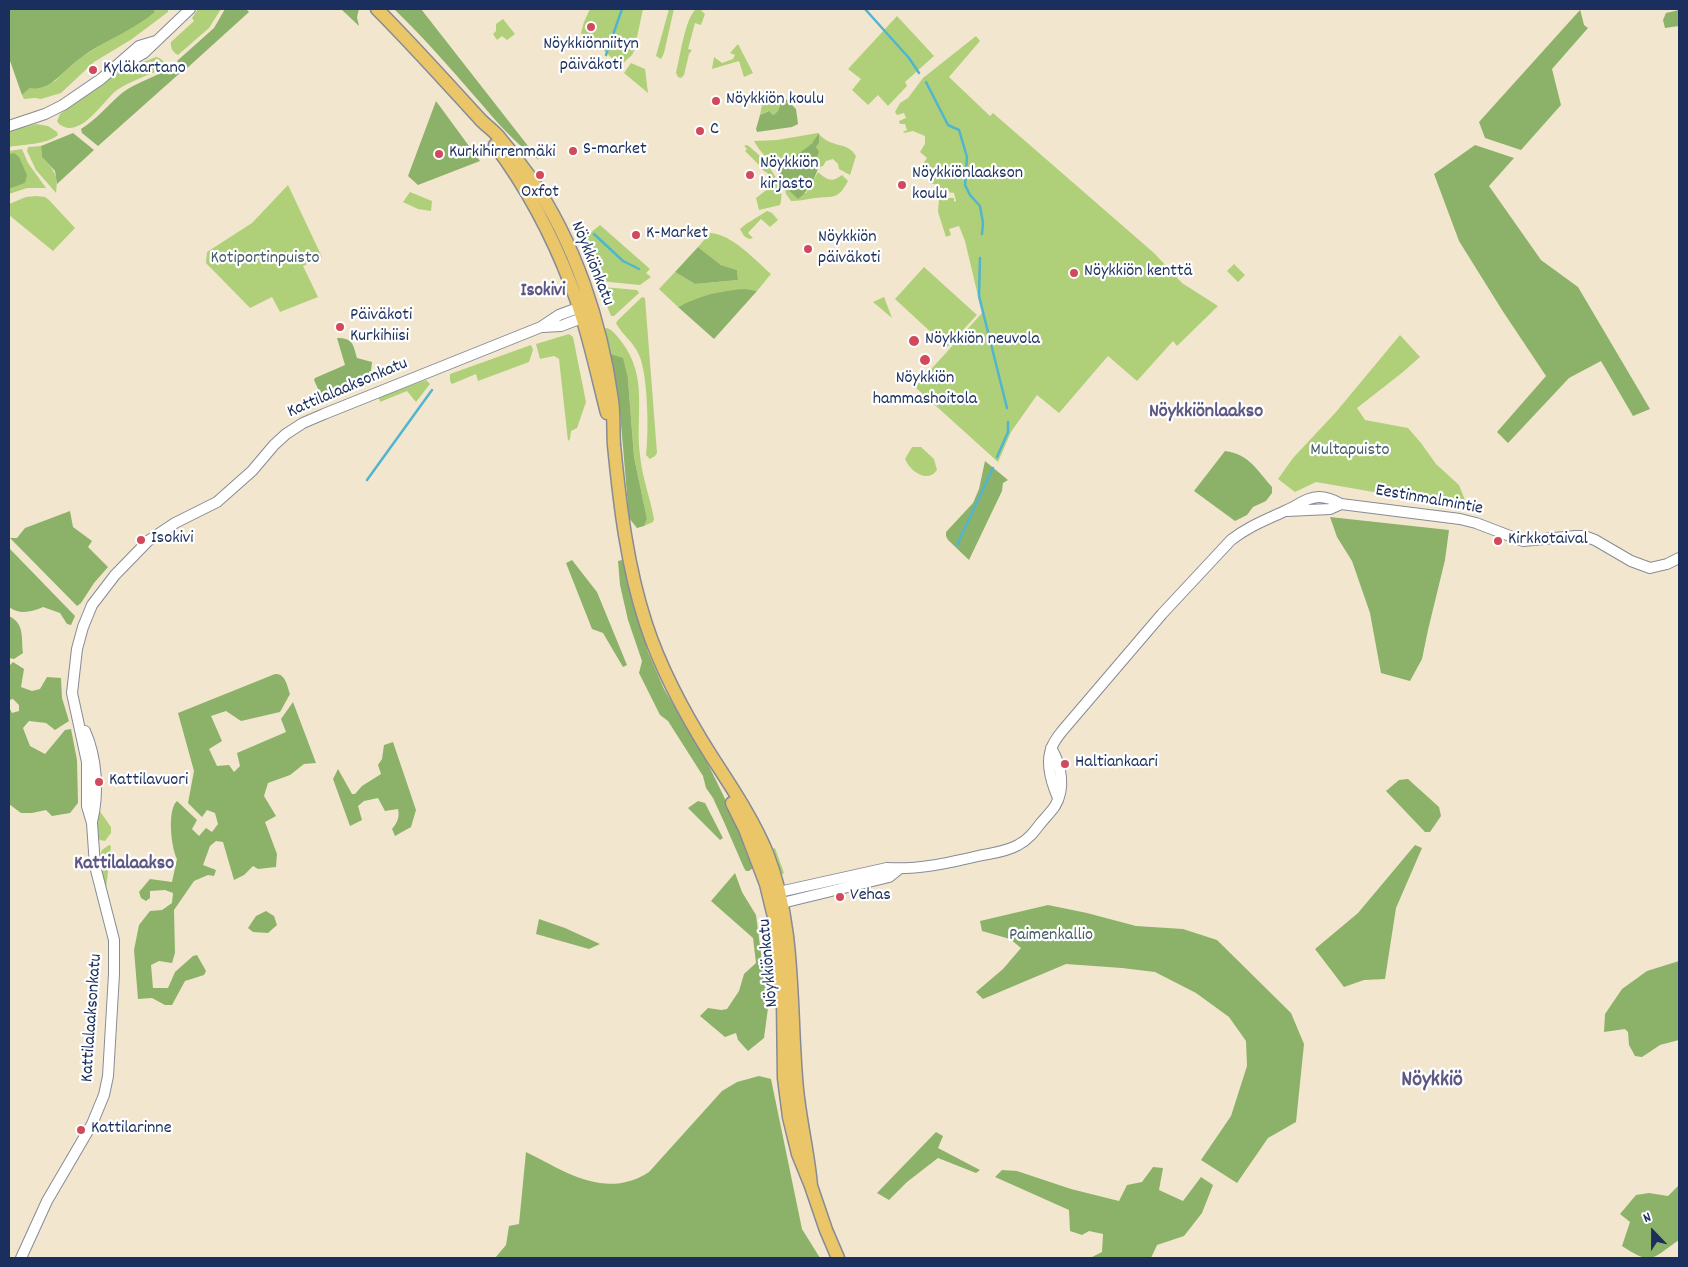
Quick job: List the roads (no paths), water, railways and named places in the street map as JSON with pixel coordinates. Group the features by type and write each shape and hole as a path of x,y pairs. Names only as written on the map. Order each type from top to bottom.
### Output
{"main road":[{"name":"Nöykkiönkatu","path":"377,9 445,79 482,122 496,133 532,180 561,232 585,288 602,348 613,403 614,442 628,556 644,618 657,653 677,696 710,753 777,898 774,917 780,963 785,1042 784,1078 789,1117 798,1154 838,1258"},
{"name":"Nöykkiönkatu","path":"482,122 490,139 519,178 546,226 571,285 592,352 614,442"}],"street":[{"path":"9,126 45,114 63,105 101,78 140,46 156,41 190,9"},
{"name":"Kattilalaaksonkatu","path":"20,1258 47,1201 92,1124 104,1095 108,1076 114,940 95,866 92,822 96,806 94,761 91,745 75,707 72,693 77,648 92,605 115,575 148,542 168,527 217,502 252,471 274,445 286,434 303,423 541,327 560,315 580,313"},
{"name":"Eestinmalmintie","path":"777,898 887,868 899,869 940,865 1012,848 1028,838 1056,805 1062,785 1057,758 1051,748 1063,730 1213,558 1244,530 1306,500 1318,497 1330,498 1341,504 1460,519 1523,541 1584,536 1595,540 1631,561 1650,568 1667,564 1679,558"}],"waterway":[{"path":"606,55 622,9"},
{"path":"865,9 909,58 919,73"},
{"path":"926,82 948,125 959,130 967,157 965,185 970,195 980,206 983,223 982,234"},
{"path":"594,234 623,261 639,269"},
{"path":"980,258 979,296 1007,408"},
{"path":"367,480 432,390"},
{"path":"997,457 1008,432 1008,422"},
{"path":"957,545 993,468"}],"place":[{"name":"Nöykkiönniityn päiväkoti","path":"591,27"},
{"name":"Kyläkartano","path":"93,70"},
{"name":"Nöykkiön koulu","path":"716,101"},
{"name":"C","path":"700,131"},
{"name":"S-market","path":"573,151"},
{"name":"Kurkihirrenmäki","path":"439,154"},
{"name":"Oxfot","path":"540,175"},
{"name":"Nöykkiön kirjasto","path":"750,175"},
{"name":"Nöykkiönlaakson koulu","path":"902,185"},
{"name":"K-Market","path":"636,235"},
{"name":"Nöykkiön päiväkoti","path":"808,249"},
{"name":"Nöykkiön kenttä","path":"1074,273"},
{"name":"Päiväkoti Kurkihiisi","path":"340,327"},
{"name":"Nöykkiön neuvola","path":"914,341"},
{"name":"Nöykkiön hammashoitola","path":"925,360"},
{"name":"Isokivi","path":"141,540"},
{"name":"Kirkkotaival","path":"1498,541"},
{"name":"Haltiankaari","path":"1065,764"},
{"name":"Kattilavuori","path":"99,782"},
{"name":"Vehas","path":"840,897"},
{"name":"Kattilarinne","path":"81,1130"}],"district":[{"name":"Isokivi","path":"543,292"},
{"name":"Nöykkiönlaakso","path":"1206,413"},
{"name":"Kattilalaakso","path":"124,865"},
{"name":"Nöykkiö","path":"1432,1082"}],"park label":[{"name":"Kotiportinpuisto","path":"265,260"},
{"name":"Multapuisto","path":"1350,452"},
{"name":"Paimenkallio","path":"1051,937"}]}
